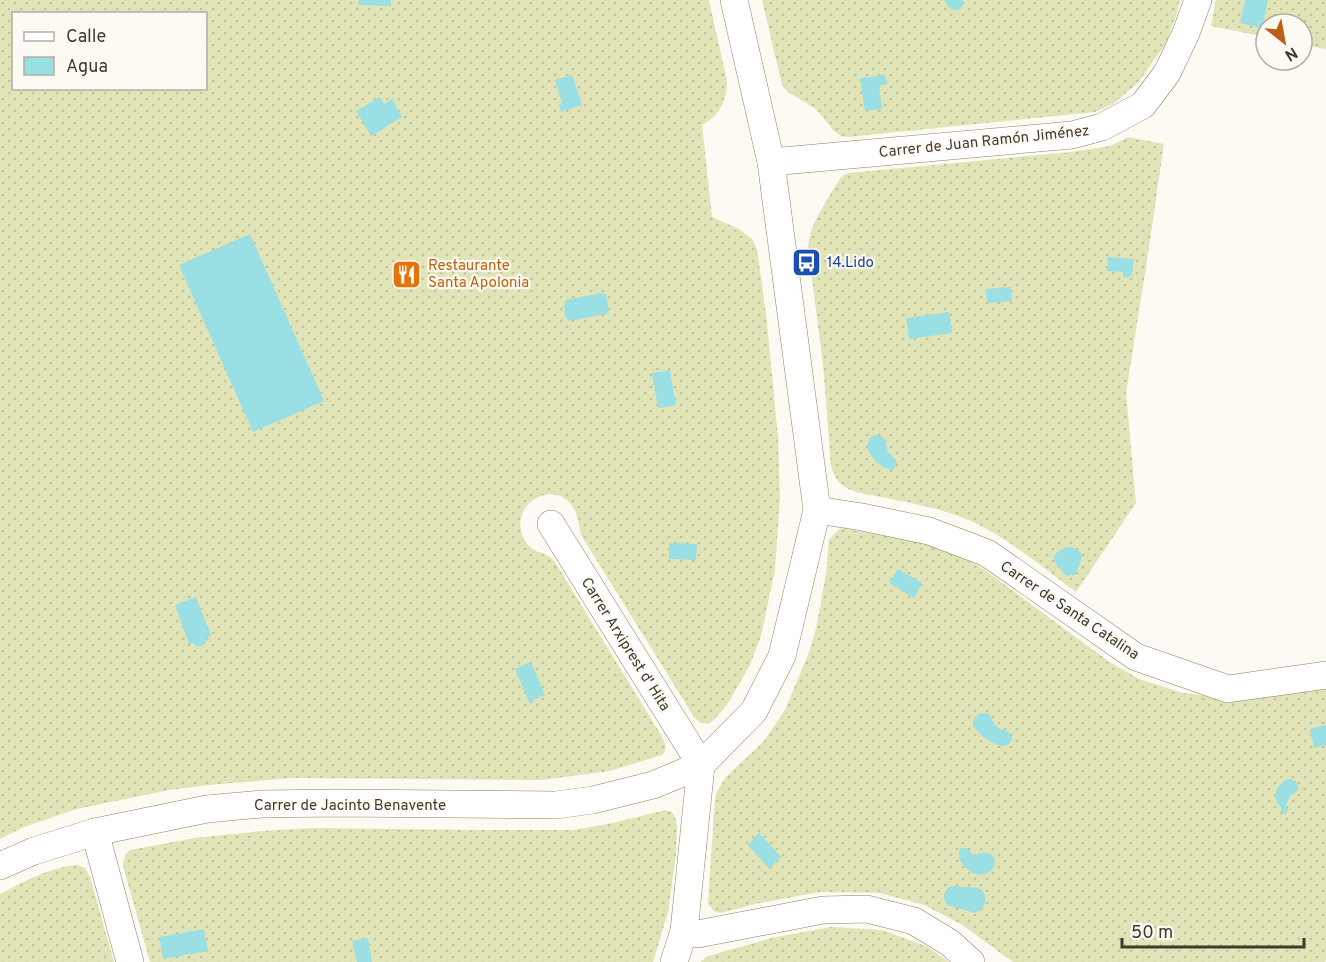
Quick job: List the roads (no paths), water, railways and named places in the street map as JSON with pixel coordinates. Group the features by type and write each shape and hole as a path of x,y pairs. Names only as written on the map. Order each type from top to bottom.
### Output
{"street":[{"path":"674,962 684,931 701,765 754,711 782,656 817,510 771,162 734,0"},
{"name":"Carrer de Juan Ramón Jiménez","path":"771,162 1072,135 1102,128 1143,105 1167,73 1186,33 1198,0"},
{"name":"Carrer de Santa Catalina","path":"817,510 929,531 987,553 1136,657 1228,689 1326,675"},
{"name":"Carrer Arxiprest d' Hita","path":"551,524 701,765"},
{"name":"Carrer de Jacinto Benavente","path":"0,866 34,850 95,832 207,809 262,804 335,803 556,805 593,800 653,785 701,765"},
{"path":"95,832 130,962"},
{"path":"684,931 698,934 824,910 867,909 914,921 950,943 971,962"}],"water":[{"path":"359,0 391,0 391,6 358,5"},
{"path":"945,0 963,0 963,6 958,10 951,9"},
{"path":"1245,0 1268,0 1265,12 1254,12 1254,26 1240,23"},
{"path":"572,75 582,105 561,112 559,104 562,103 555,80"},
{"path":"885,75 887,84 879,86 882,109 865,111 860,78"},
{"path":"380,97 384,104 392,99 402,117 371,136 356,111"},
{"path":"250,234 324,401 253,432 179,265"},
{"path":"1108,257 1134,259 1132,275 1127,278 1123,276 1123,272 1107,271"},
{"path":"1011,287 1012,301 987,303 986,289"},
{"path":"602,293 606,295 609,311 606,314 569,321 567,319 564,311 566,300"},
{"path":"949,312 952,333 909,339 906,318"},
{"path":"670,370 676,405 658,408 652,373"},
{"path":"874,435 885,439 888,451 897,462 895,468 891,470 883,467 871,454 867,446"},
{"path":"669,543 697,544 696,560 669,559"},
{"path":"1068,547 1075,548 1082,557 1075,575 1068,577 1056,564 1054,557 1056,553"},
{"path":"898,569 922,583 914,598 889,583"},
{"path":"196,597 211,636 202,646 189,644 175,605"},
{"path":"531,662 545,695 533,700 530,704 515,669"},
{"path":"981,713 989,714 997,727 1009,733 1012,738 1009,744 1003,746 994,743 976,730 973,725 974,718"},
{"path":"1326,725 1326,745 1314,748 1310,729"},
{"path":"1289,779 1297,782 1298,790 1290,796 1286,805 1288,811 1285,814 1281,812 1276,799 1276,791"},
{"path":"759,833 781,857 769,869 748,845"},
{"path":"961,848 967,848 973,855 984,852 993,856 994,866 986,874 979,875 972,872 964,866 960,859"},
{"path":"953,886 982,890 985,900 983,907 975,913 947,905 944,894"},
{"path":"204,929 208,951 163,959 159,937"},
{"path":"368,938 372,962 357,962 352,941"}],"place":[{"name":"14.Lido","path":"806,262"},
{"name":"Restaurante Santa Apolonia","path":"407,274"}]}
